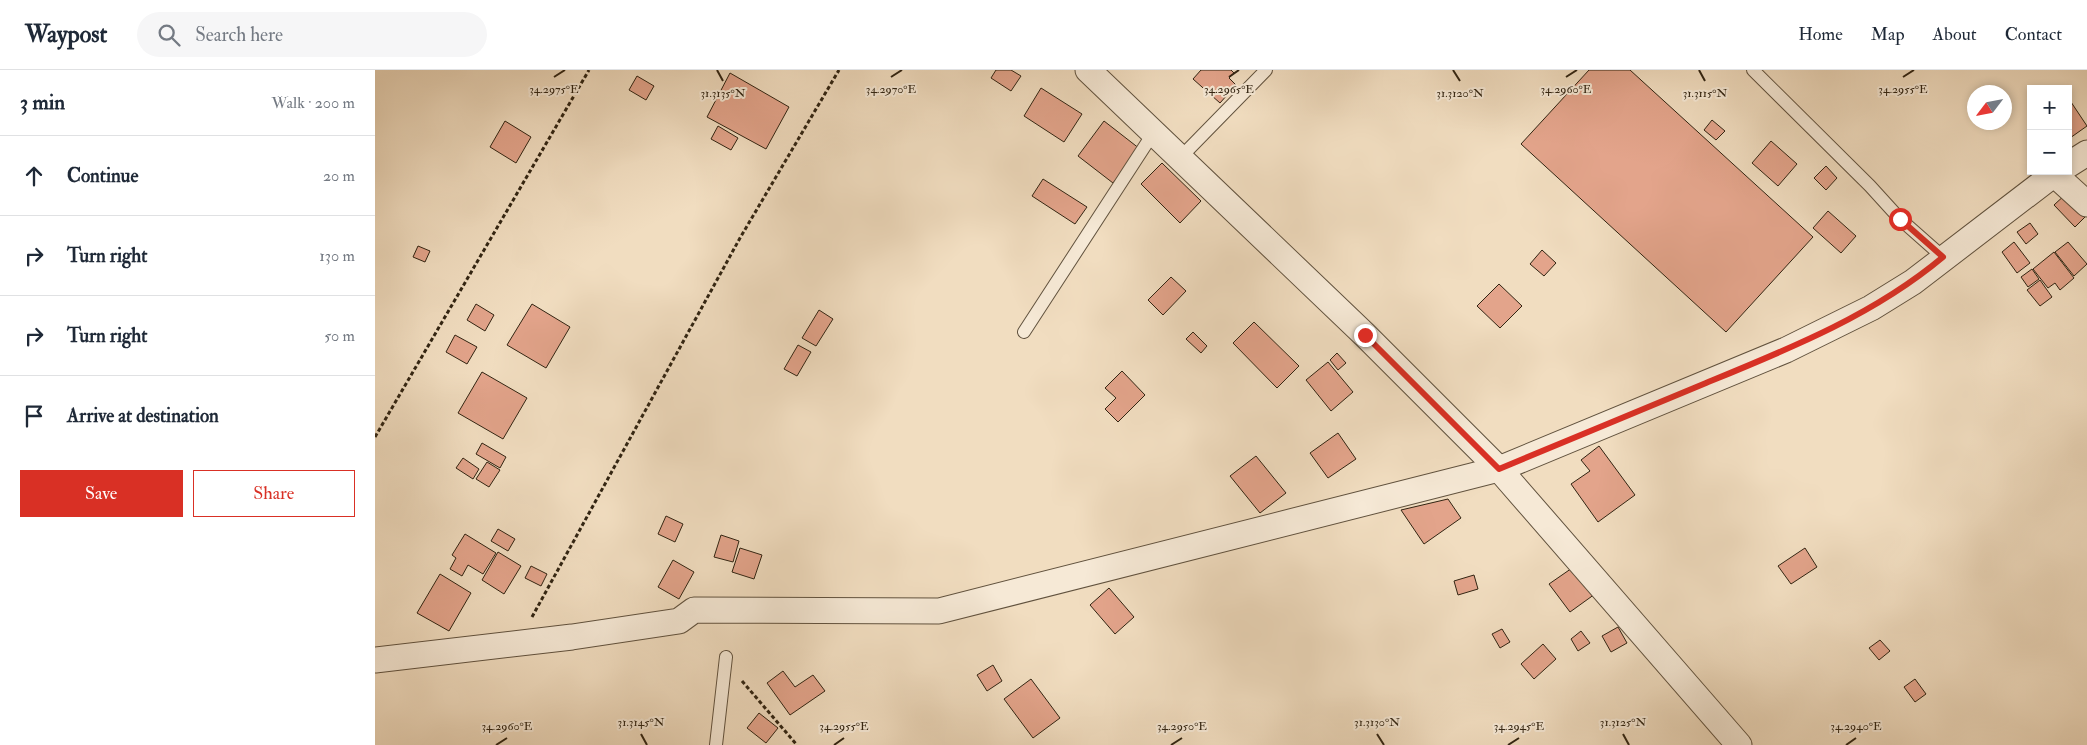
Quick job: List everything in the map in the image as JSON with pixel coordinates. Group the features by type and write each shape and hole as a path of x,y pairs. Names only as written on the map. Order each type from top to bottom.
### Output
{"street":[{"path":"1088,70 1365,335 1499,469 1739,745"},
{"path":"2072,162 2087,153"},
{"path":"375,660 517,644 679,621 694,610 939,611 1499,469 1786,350 1871,308 1913,282 1943,257 2053,175"},
{"path":"2064,175 2087,204"}],"lane":[{"path":"1180,158 1266,70"},
{"path":"1753,70 1870,186 1900,219 1943,257"},
{"path":"1024,332 1154,132"},
{"path":"716,745 726,657"}],"path":[{"path":"375,437 589,70"},
{"path":"517,644 740,238 839,70"}],"building":[{"path":"996,70 1011,70 1021,76 1011,91 991,78"},
{"path":"1201,70 1231,70 1234,73 1229,78 1236,85 1220,103 1193,79"},
{"path":"1589,70 1630,70 1813,237 1726,332 1521,144"},
{"path":"730,73 789,107 766,149 707,117"},
{"path":"637,76 654,86 646,100 629,90"},
{"path":"1041,88 1082,114 1064,142 1024,116"},
{"path":"2072,104 2087,126 2072,137"},
{"path":"1712,120 1725,131 1716,140 1704,130"},
{"path":"505,121 531,137 516,163 490,147"},
{"path":"1104,121 1140,149 1113,183 1078,156"},
{"path":"718,126 738,138 731,150 711,139"},
{"path":"1771,141 1797,164 1778,186 1752,163"},
{"path":"1162,163 1201,201 1180,223 1141,184"},
{"path":"1826,166 1837,178 1826,190 1814,178"},
{"path":"1043,179 1087,207 1075,224 1032,196"},
{"path":"2067,193 2087,215 2075,227 2054,205"},
{"path":"1828,211 1856,236 1841,253 1813,228"},
{"path":"2030,223 2038,234 2026,244 2017,232"},
{"path":"2014,242 2030,263 2017,273 2002,252"},
{"path":"2068,242 2087,264 2074,276 2055,252"},
{"path":"418,246 430,251 425,262 413,257"},
{"path":"1542,250 1556,263 1544,276 1530,264"},
{"path":"2054,252 2074,278 2060,290 2055,283 2048,288 2033,269"},
{"path":"2032,269 2039,279 2028,287 2021,277"},
{"path":"1171,277 1186,291 1163,315 1148,300"},
{"path":"2040,280 2052,297 2040,306 2027,290"},
{"path":"1499,284 1522,306 1500,328 1477,306"},
{"path":"476,304 494,315 485,331 467,320"},
{"path":"532,304 570,327 546,368 507,345"},
{"path":"819,310 833,319 816,346 802,338"},
{"path":"1254,322 1299,366 1277,388 1233,343"},
{"path":"1193,332 1207,346 1201,353 1186,339"},
{"path":"455,335 477,347 467,364 446,352"},
{"path":"798,345 811,352 797,376 784,369"},
{"path":"1337,353 1346,363 1338,370 1330,360"},
{"path":"1328,362 1353,392 1331,411 1306,380"},
{"path":"1122,371 1145,395 1118,422 1105,409 1116,398 1105,388"},
{"path":"482,372 527,398 503,439 458,413"},
{"path":"1338,433 1356,459 1328,478 1310,453"},
{"path":"482,443 506,457 500,468 476,454"},
{"path":"1599,446 1635,495 1598,522 1571,484 1590,471 1581,460"},
{"path":"1256,456 1286,493 1260,513 1230,476"},
{"path":"463,458 479,469 473,479 456,468"},
{"path":"487,462 500,470 489,487 476,479"},
{"path":"1448,499 1461,518 1424,544 1401,510"},
{"path":"666,516 683,524 675,542 658,534"},
{"path":"498,529 515,539 508,551 491,541"},
{"path":"465,534 496,553 483,574 468,565 462,576 450,569 456,558 452,555"},
{"path":"721,535 739,541 733,562 714,557"},
{"path":"740,548 762,555 754,579 732,572"},
{"path":"1805,548 1817,567 1791,584 1778,566"},
{"path":"498,552 521,566 504,594 482,580"},
{"path":"673,560 694,572 679,599 658,587"},
{"path":"531,566 547,574 541,586 525,578"},
{"path":"1575,566 1595,594 1570,612 1549,584"},
{"path":"440,574 471,593 449,631 417,613"},
{"path":"1474,575 1478,589 1458,595 1454,581"},
{"path":"1109,588 1134,617 1115,634 1090,605"},
{"path":"1618,627 1627,643 1611,652 1602,636"},
{"path":"1502,629 1510,642 1500,648 1492,634"},
{"path":"1581,631 1590,643 1578,651 1571,639"},
{"path":"1880,640 1890,651 1879,660 1869,648"},
{"path":"1543,644 1556,659 1534,679 1521,664"},
{"path":"993,665 1002,681 987,691 977,675"},
{"path":"783,671 795,687 813,675 825,691 790,715 767,683"},
{"path":"1031,679 1060,718 1033,738 1004,699"},
{"path":"1915,679 1926,694 1915,702 1904,687"},
{"path":"759,713 778,728 766,743 747,728"}],"route":[{"path":"1365,335 1499,469 1786,350 1871,308 1913,282 1943,257 1900,219"}]}
